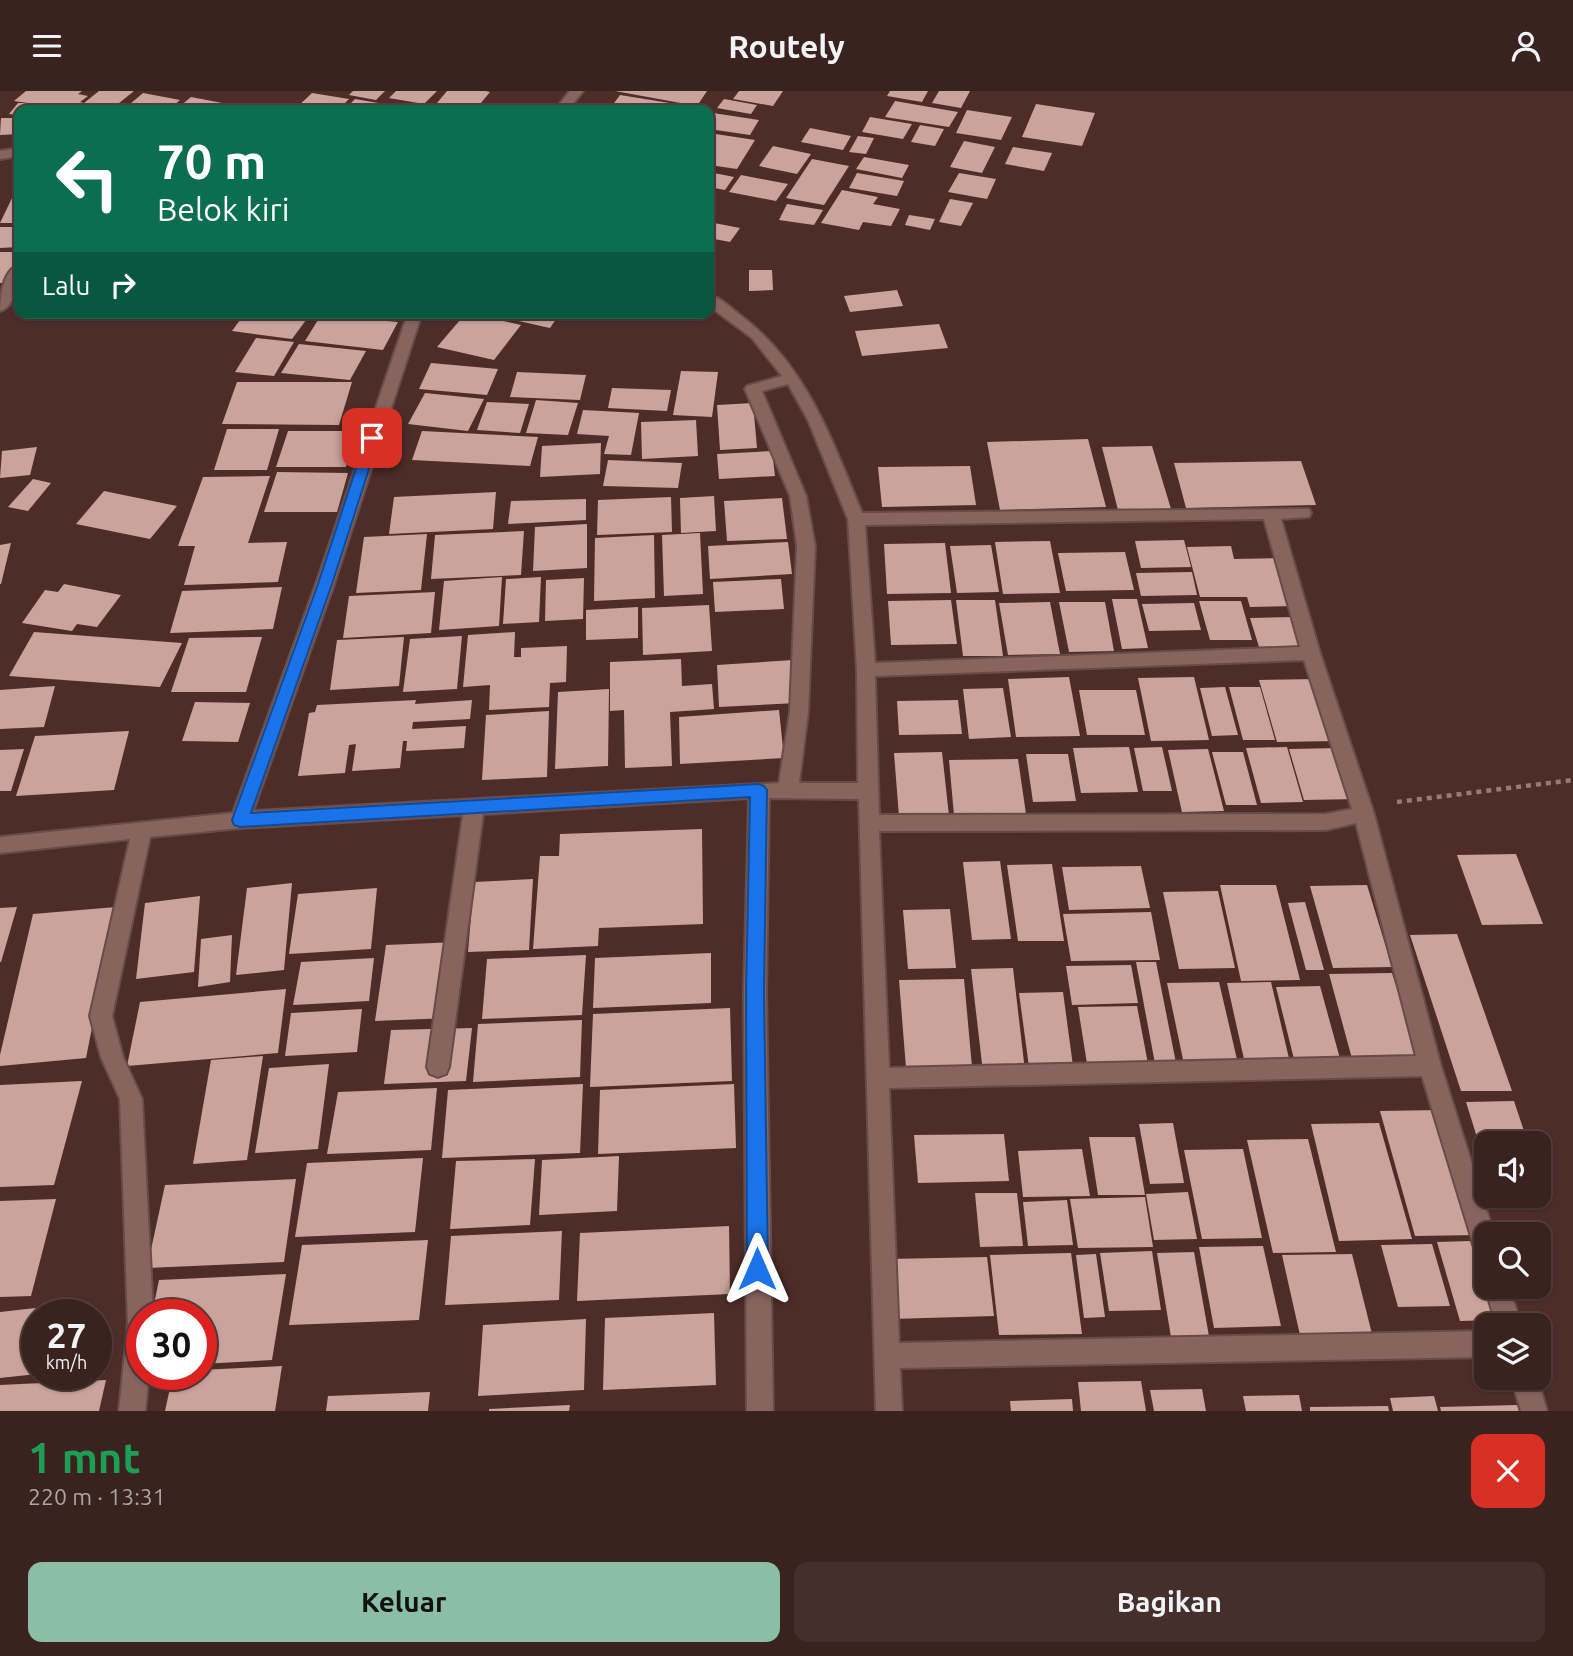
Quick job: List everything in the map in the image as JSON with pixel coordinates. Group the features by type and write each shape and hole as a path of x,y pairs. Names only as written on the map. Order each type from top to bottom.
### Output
{"street":[{"path":"565,105 577,91"},
{"path":"0,307 14,279"},
{"path":"714,303 757,335 817,420 856,519 866,670 889,1411"},
{"path":"240,820 325,584 413,319"},
{"path":"789,379 753,389 798,495 806,546 797,790"},
{"path":"1270,513 1311,653 1364,814 1430,1066 1478,1222"},
{"path":"856,519 1303,513"},
{"path":"866,670 1311,653"},
{"path":"759,790 755,992 760,1411"},
{"path":"0,845 240,820 759,790 869,791"},
{"path":"438,1067 474,807"},
{"path":"869,823 1326,822 1364,814"},
{"path":"132,1411 141,1323 131,1099 112,1057 101,1016 142,831"},
{"path":"878,1078 1430,1066"},
{"path":"887,1356 1474,1344"},
{"path":"1528,1390 1534,1411"}],"path":[{"path":"1364,814 1398,801 1573,780"}],"building":[{"path":"26,91 82,91 78,94 88,96 80,102 84,103 99,91 134,91 117,105 16,105 28,103 14,101"},
{"path":"353,91 385,91 376,100 349,95"},
{"path":"396,91 437,91 424,104 389,98"},
{"path":"447,91 490,92 479,105 437,103"},
{"path":"615,91 707,91 698,105"},
{"path":"739,91 783,91 773,106 733,99"},
{"path":"890,91 928,91 922,102 887,96"},
{"path":"939,91 970,91 961,108 932,103"},
{"path":"143,93 180,100 174,105 129,105"},
{"path":"312,93 349,99 343,105 299,105"},
{"path":"620,95 682,105 613,105"},
{"path":"191,97 233,105 181,105"},
{"path":"355,99 390,105 349,105"},
{"path":"724,99 757,105 751,114 717,108"},
{"path":"895,101 958,112 949,127 885,117"},
{"path":"1036,104 1095,113 1082,146 1022,137"},
{"path":"967,110 1012,117 1001,140 956,133"},
{"path":"714,113 759,120 750,135 714,130"},
{"path":"870,117 912,124 903,139 862,132"},
{"path":"1,118 14,118 14,134 0,135"},
{"path":"920,125 944,129 935,146 911,142"},
{"path":"810,128 851,136 843,150 801,142"},
{"path":"714,134 755,140 737,169 714,166"},
{"path":"858,136 874,138 866,154 849,152"},
{"path":"964,141 995,147 982,173 950,167"},
{"path":"773,146 811,154 797,174 759,166"},
{"path":"1013,147 1052,153 1044,171 1005,164"},
{"path":"864,157 909,165 902,178 856,169"},
{"path":"812,159 849,166 824,205 786,198"},
{"path":"714,173 734,177 725,190 714,188"},
{"path":"857,173 904,181 897,196 849,188"},
{"path":"959,173 996,179 987,199 948,192"},
{"path":"741,175 788,184 776,201 729,192"},
{"path":"842,190 878,197 873,204 900,209 891,226 863,222 859,230 821,223"},
{"path":"13,196 14,223 0,223"},
{"path":"950,199 973,203 961,226 939,222"},
{"path":"787,204 823,210 814,225 779,220"},
{"path":"909,215 935,219 930,230 905,225"},
{"path":"714,223 740,228 730,242 714,239"},
{"path":"0,227 14,227 14,247 0,248"},
{"path":"0,252 14,252 14,275 10,283 0,283"},
{"path":"749,270 772,270 773,290 749,291"},
{"path":"897,290 903,306 850,312 844,296"},
{"path":"241,319 307,319 292,339 232,331"},
{"path":"319,319 398,322 383,350 305,341"},
{"path":"461,319 494,319 521,325 494,360 437,347"},
{"path":"515,319 556,319 550,328"},
{"path":"939,324 948,348 862,356 855,331"},
{"path":"256,338 294,342 274,376 235,372"},
{"path":"299,344 366,351 350,380 281,373"},
{"path":"431,363 498,369 487,395 419,389"},
{"path":"681,371 718,372 712,417 673,415"},
{"path":"517,372 586,375 580,400 510,397"},
{"path":"237,382 352,382 339,425 222,424"},
{"path":"612,388 671,390 667,411 608,408"},
{"path":"425,393 484,399 468,431 408,424"},
{"path":"536,400 578,403 568,435 526,433"},
{"path":"487,402 529,404 520,433 477,430"},
{"path":"753,403 757,448 720,450 717,405"},
{"path":"583,410 639,413 631,455 604,454 609,436 577,434"},
{"path":"696,420 698,456 642,459 641,422"},
{"path":"227,429 279,429 267,470 214,470"},
{"path":"288,431 356,431 346,467 276,467"},
{"path":"422,431 538,437 530,466 412,460"},
{"path":"1088,439 1106,507 1000,510 987,442"},
{"path":"601,443 600,474 540,477 542,446"},
{"path":"1152,446 1171,509 1118,510 1102,447"},
{"path":"37,447 30,475 0,478 2,451"},
{"path":"772,451 775,476 719,479 717,454"},
{"path":"608,460 682,463 678,488 603,486"},
{"path":"1301,461 1316,505 1186,508 1174,463"},
{"path":"970,466 976,505 882,507 878,467"},
{"path":"277,472 348,473 337,512 264,512"},
{"path":"270,476 248,543 287,542 278,582 184,585 195,546 178,546 203,477"},
{"path":"33,479 51,483 28,511 8,507"},
{"path":"104,491 177,506 150,539 76,524"},
{"path":"496,492 493,529 389,534 394,497"},
{"path":"714,496 716,531 681,533 680,498"},
{"path":"671,497 672,532 597,535 598,500"},
{"path":"782,498 787,539 727,541 724,501"},
{"path":"586,499 586,520 508,524 511,501"},
{"path":"587,524 587,568 533,571 535,527"},
{"path":"524,531 521,575 431,579 435,535"},
{"path":"700,533 703,594 664,596 662,535"},
{"path":"427,534 421,590 356,593 364,537"},
{"path":"654,535 655,598 594,601 595,538"},
{"path":"1184,540 1191,567 1141,568 1135,541"},
{"path":"1050,541 1060,593 1003,594 995,542"},
{"path":"788,542 792,574 710,579 708,546"},
{"path":"11,543 1,584 0,584 0,545"},
{"path":"945,543 951,593 887,594 884,544"},
{"path":"991,545 999,592 957,593 950,546"},
{"path":"1231,546 1234,559 1280,558 1296,606 1250,607 1247,597 1200,597 1187,547"},
{"path":"1125,552 1134,590 1066,591 1058,553"},
{"path":"1192,572 1197,595 1141,596 1136,573"},
{"path":"502,577 499,626 439,630 444,581"},
{"path":"541,577 539,622 503,624 506,579"},
{"path":"584,578 583,619 545,621 546,580"},
{"path":"781,579 784,609 715,612 713,582"},
{"path":"64,584 121,595 97,627 77,624 72,631 22,623 45,590 58,592"},
{"path":"282,587 273,629 170,633 182,591"},
{"path":"435,592 431,633 343,638 349,596"},
{"path":"1112,599 1137,599 1148,648 1122,649"},
{"path":"951,600 957,644 891,645 888,601"},
{"path":"956,600 995,600 1003,656 963,656"},
{"path":"1199,601 1241,601 1252,640 1210,640"},
{"path":"1050,602 1060,654 1008,655 999,603"},
{"path":"1059,602 1105,602 1114,651 1069,652"},
{"path":"1194,603 1201,630 1149,631 1142,604"},
{"path":"709,605 712,651 643,655 642,608"},
{"path":"638,607 638,638 586,640 586,610"},
{"path":"1296,617 1306,649 1260,650 1250,618"},
{"path":"34,632 182,643 160,687 9,676"},
{"path":"515,632 514,657 521,657 521,648 567,646 566,682 550,683 549,707 489,710 490,685 463,687 468,635"},
{"path":"462,636 457,689 403,692 410,639"},
{"path":"262,637 246,692 171,692 189,638"},
{"path":"404,637 399,686 330,690 337,640"},
{"path":"681,659 682,686 712,684 714,709 670,712 672,766 625,768 624,710 610,711 610,662"},
{"path":"793,660 797,703 719,707 717,665"},
{"path":"1069,677 1080,736 1016,737 1008,679"},
{"path":"1194,677 1209,740 1151,741 1138,678"},
{"path":"1318,679 1338,741 1277,742 1259,680"},
{"path":"55,686 44,727 0,729 0,690"},
{"path":"1225,687 1238,735 1212,736 1200,688"},
{"path":"1229,687 1260,687 1275,740 1243,740"},
{"path":"1003,688 1011,737 969,739 963,689"},
{"path":"609,689 608,766 555,769 558,692"},
{"path":"1079,690 1136,690 1145,735 1087,735"},
{"path":"416,700 415,704 472,700 470,719 413,722 412,729 466,726 464,748 406,751 407,741 403,741 400,768 352,771 356,744 349,745 345,773 298,776 309,713 315,712 317,705"},
{"path":"958,700 962,734 899,735 897,701"},
{"path":"195,702 250,703 238,742 182,741"},
{"path":"779,710 784,758 680,764 679,717"},
{"path":"549,711 547,777 482,780 486,715"},
{"path":"129,731 114,790 16,796 35,736"},
{"path":"1129,747 1138,792 1081,793 1073,748"},
{"path":"1162,747 1172,791 1143,791 1134,748"},
{"path":"1287,747 1303,802 1261,803 1246,748"},
{"path":"1341,748 1358,799 1304,800 1289,749"},
{"path":"24,749 11,791 0,791 0,750"},
{"path":"1208,749 1224,811 1182,812 1168,750"},
{"path":"942,752 949,816 899,817 894,753"},
{"path":"1212,752 1243,752 1257,805 1226,805"},
{"path":"1026,754 1068,754 1076,801 1033,802"},
{"path":"1018,759 1026,814 954,815 949,760"},
{"path":"702,829 703,924 599,928 598,946 533,949 540,856 559,856 560,834"},
{"path":"1516,854 1543,924 1482,925 1457,855"},
{"path":"1000,861 1011,939 972,940 963,862"},
{"path":"1052,864 1064,941 1018,941 1007,865"},
{"path":"1141,866 1150,908 1069,910 1062,867"},
{"path":"533,879 529,950 468,952 474,882"},
{"path":"292,883 284,970 236,975 247,888"},
{"path":"1220,885 1276,885 1300,980 1241,981"},
{"path":"1367,885 1392,967 1333,968 1310,886"},
{"path":"377,888 371,949 289,954 298,894"},
{"path":"1218,891 1235,968 1179,969 1163,892"},
{"path":"200,896 194,972 136,979 145,903"},
{"path":"1305,902 1324,970 1306,970 1288,903"},
{"path":"17,907 1,962 0,962 0,908"},
{"path":"116,907 86,1058 0,1066 0,1055 33,914"},
{"path":"950,909 956,968 908,969 903,910"},
{"path":"1151,912 1160,960 1071,961 1063,914"},
{"path":"1457,934 1512,1091 1461,1091 1410,935"},
{"path":"232,935 230,982 198,987 201,939"},
{"path":"457,942 449,1018 375,1021 386,945"},
{"path":"711,953 711,1003 593,1008 595,958"},
{"path":"586,955 582,1015 482,1019 487,959"},
{"path":"374,958 369,1001 293,1005 301,962"},
{"path":"1136,962 1156,962 1177,1068 1156,1069"},
{"path":"1131,965 1138,1003 1072,1005 1066,966"},
{"path":"1013,968 1025,1071 983,1072 971,969"},
{"path":"1392,973 1421,1065 1354,1066 1329,974"},
{"path":"964,979 972,1067 906,1068 899,980"},
{"path":"1219,982 1239,1068 1185,1069 1167,983"},
{"path":"1271,982 1291,1067 1246,1068 1227,983"},
{"path":"1320,986 1342,1066 1296,1067 1276,987"},
{"path":"286,989 278,1053 127,1066 140,1002"},
{"path":"1063,992 1073,1066 1029,1067 1019,993"},
{"path":"1137,1006 1149,1069 1088,1070 1078,1007"},
{"path":"730,1008 732,1081 590,1087 593,1014"},
{"path":"362,1009 357,1052 285,1056 291,1013"},
{"path":"582,1020 580,1077 473,1082 478,1024"},
{"path":"472,1028 466,1081 384,1084 391,1030"},
{"path":"263,1056 247,1160 193,1164 211,1060"},
{"path":"329,1064 318,1149 255,1153 269,1068"},
{"path":"82,1081 54,1185 0,1187 0,1085"},
{"path":"583,1084 580,1153 442,1158 448,1090"},
{"path":"734,1084 736,1148 598,1154 600,1090"},
{"path":"437,1088 431,1150 327,1154 338,1092"},
{"path":"1514,1101 1524,1131 1475,1131 1466,1102"},
{"path":"1439,1110 1474,1222 1474,1235 1415,1236 1380,1111"},
{"path":"1173,1123 1184,1183 1150,1184 1139,1124"},
{"path":"1379,1123 1412,1239 1339,1241 1311,1124"},
{"path":"1004,1134 1009,1181 918,1183 914,1135"},
{"path":"1089,1137 1135,1137 1145,1195 1098,1195"},
{"path":"1308,1139 1336,1252 1273,1253 1247,1140"},
{"path":"1082,1149 1090,1196 1023,1197 1018,1151"},
{"path":"1243,1149 1262,1238 1202,1239 1184,1150"},
{"path":"619,1156 617,1211 539,1215 542,1160"},
{"path":"423,1158 415,1232 295,1237 307,1163"},
{"path":"535,1159 530,1225 450,1229 456,1161"},
{"path":"296,1179 284,1262 147,1268 165,1185"},
{"path":"1188,1192 1197,1239 1154,1240 1146,1194"},
{"path":"975,1193 1017,1193 1023,1246 980,1247"},
{"path":"1145,1197 1153,1247 1078,1248 1070,1199"},
{"path":"56,1199 31,1296 0,1297 0,1201"},
{"path":"1067,1200 1073,1245 1028,1246 1023,1202"},
{"path":"729,1226 730,1294 577,1301 580,1233"},
{"path":"562,1231 559,1300 445,1305 451,1236"},
{"path":"428,1240 419,1320 289,1325 302,1245"},
{"path":"1470,1241 1474,1254 1474,1299 1488,1299 1493,1313 1474,1313 1474,1321 1460,1321 1437,1242"},
{"path":"1432,1244 1450,1306 1398,1307 1381,1245"},
{"path":"1263,1246 1281,1326 1214,1328 1199,1247"},
{"path":"1152,1251 1161,1310 1109,1311 1100,1253"},
{"path":"1194,1252 1210,1342 1172,1343 1157,1253"},
{"path":"1071,1253 1082,1334 999,1335 990,1255"},
{"path":"1096,1254 1105,1317 1084,1318 1076,1255"},
{"path":"1352,1254 1374,1342 1302,1344 1282,1255"},
{"path":"987,1257 994,1316 891,1319 888,1259"},
{"path":"286,1274 272,1360 217,1363 217,1299 155,1299 159,1280"},
{"path":"21,1310 21,1376 0,1378 0,1312"},
{"path":"714,1313 716,1385 603,1390 605,1318"},
{"path":"586,1319 584,1390 478,1396 483,1325"},
{"path":"282,1366 275,1411 165,1411 170,1390 217,1390 217,1369"},
{"path":"1141,1381 1146,1411 1081,1411 1078,1382"},
{"path":"21,1384 21,1390 104,1390 99,1411 0,1411 0,1385"},
{"path":"1202,1389 1206,1411 1154,1411 1150,1390"},
{"path":"430,1392 428,1411 326,1411 328,1396"},
{"path":"1299,1395 1302,1411 1246,1411 1243,1396"},
{"path":"1434,1396 1438,1411 1393,1411 1390,1398"},
{"path":"1072,1399 1073,1411 1011,1411 1010,1401"},
{"path":"570,1405 569,1411 489,1411 489,1409"},
{"path":"1517,1405 1519,1411 1441,1411 1440,1407"},
{"path":"1388,1406 1389,1411 1310,1411 1310,1407"}],"route":[{"path":"372,438 325,584 240,820 759,790 755,992 757,1269"}]}
